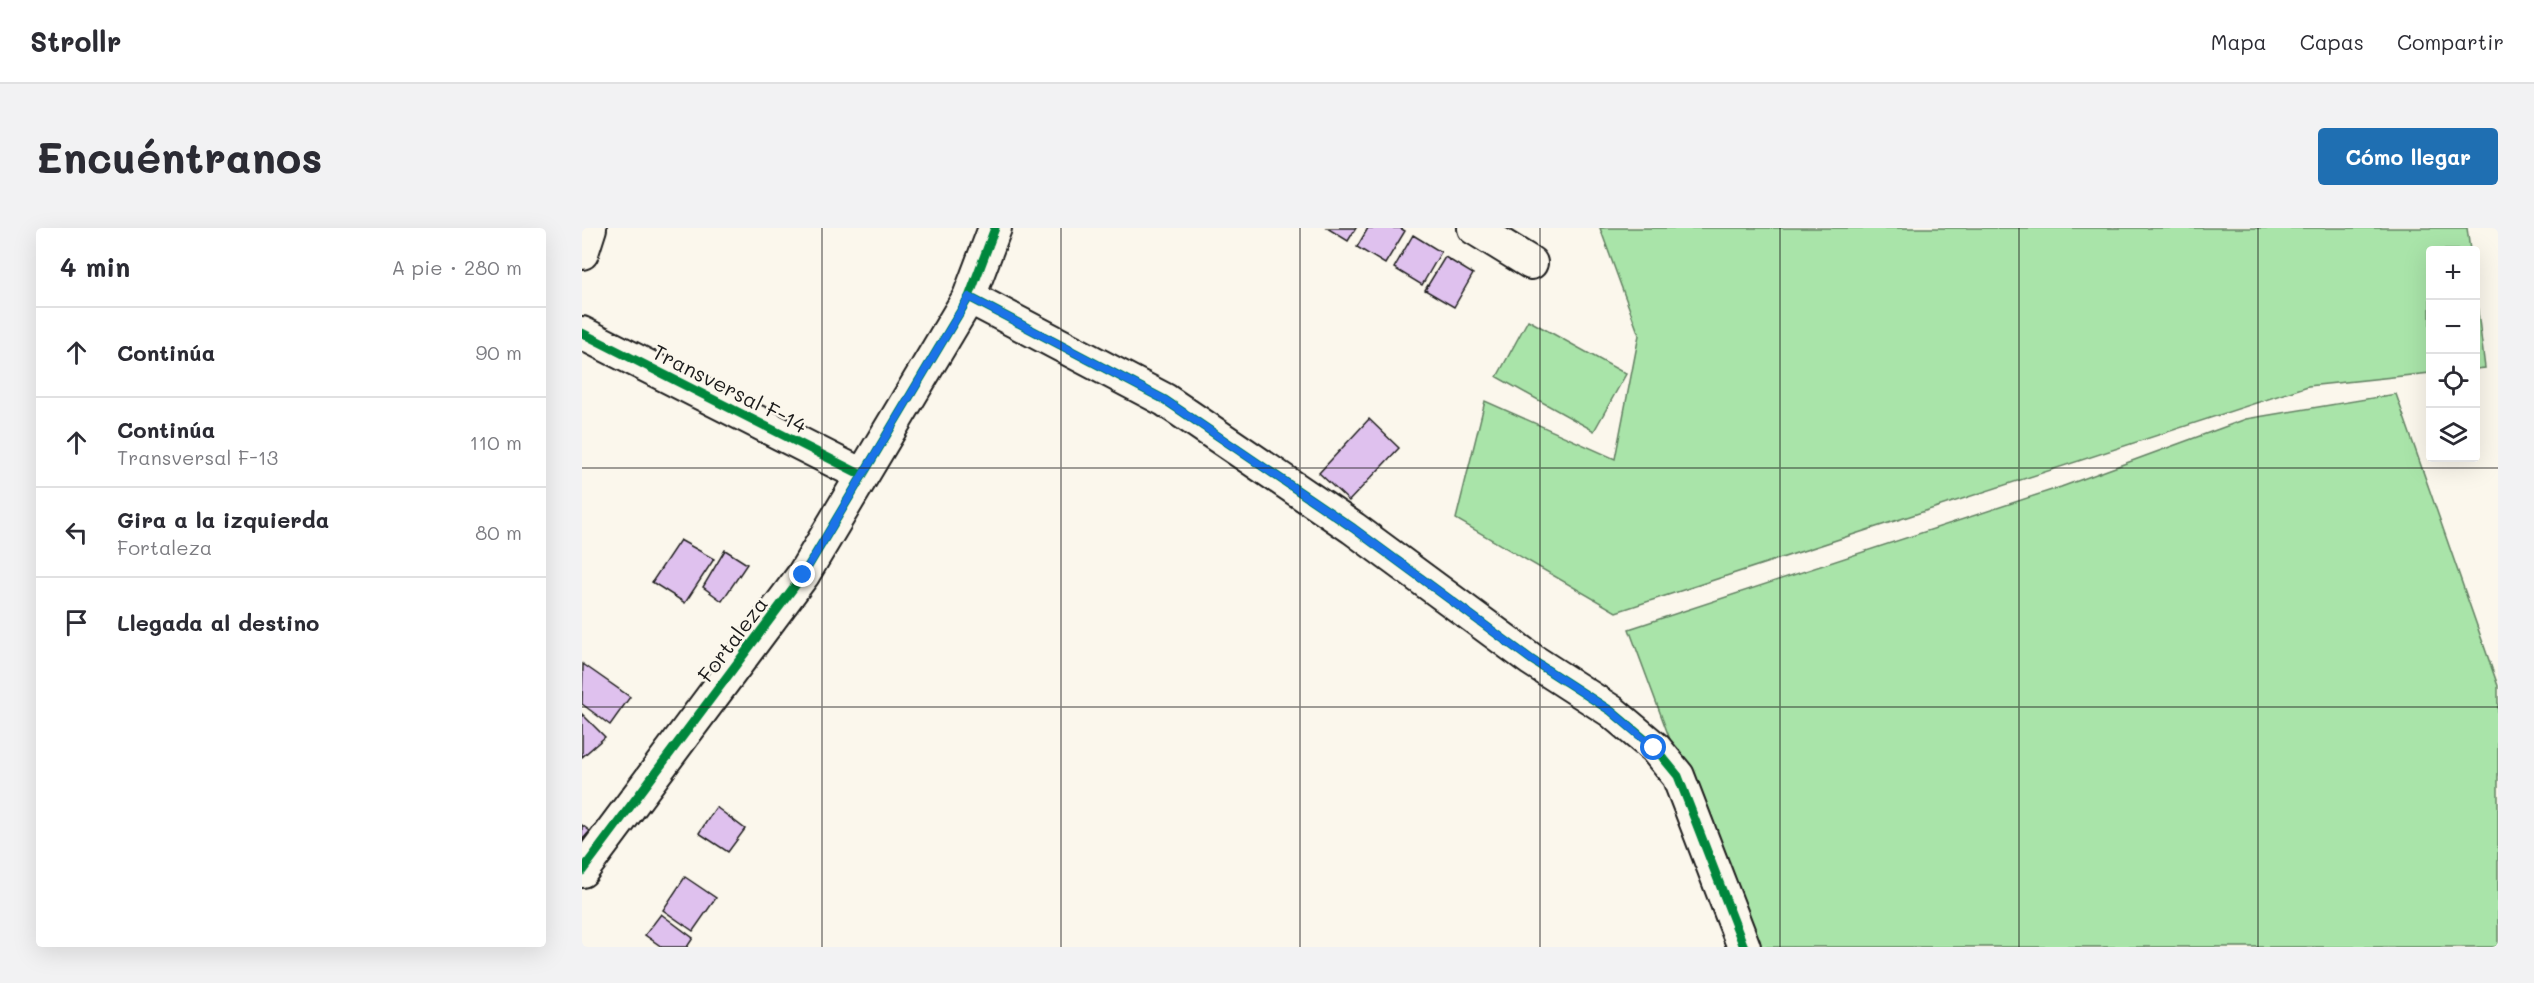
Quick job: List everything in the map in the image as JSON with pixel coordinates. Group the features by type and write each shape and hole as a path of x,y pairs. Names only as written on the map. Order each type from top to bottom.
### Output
{"street":[{"path":"582,253 590,228"},
{"name":"Fortaleza","path":"582,871 803,575 969,297 995,228"},
{"path":"1474,228 1531,263"},
{"path":"969,297 1165,400 1353,528 1532,660 1611,711 1654,748 1678,776 1744,947"},
{"name":"Transversal F-14","path":"582,333 862,475"}],"green space":[{"path":"1600,228 2467,228 2469,246 2426,246 2426,373 2308,386 1616,612 1456,519 1485,401 1615,459 1639,335"},
{"path":"1528,320 1626,374 1594,431 1497,377"},
{"path":"2480,328 2485,368 2480,369"},
{"path":"2396,394 2498,686 2498,947 1747,947 1629,629 2061,487 2246,419"}],"building":[{"path":"1327,228 1356,228 1348,241"},
{"path":"1368,228 1400,228 1405,231 1385,264 1357,247"},
{"path":"1413,235 1441,252 1422,285 1394,268"},
{"path":"1445,257 1473,274 1454,307 1425,290"},
{"path":"1369,419 1399,448 1349,501 1319,473"},
{"path":"680,540 714,559 685,603 652,582"},
{"path":"725,550 747,564 722,601 703,587"},
{"path":"583,664 630,697 610,725 582,704"},
{"path":"582,714 605,737 582,757"},
{"path":"716,807 745,829 728,852 699,833"},
{"path":"582,825 590,831 582,840"},
{"path":"685,877 716,898 693,931 663,910"},
{"path":"661,914 693,938 687,947 662,947 645,935"}],"cycle path":[{"path":"582,871 803,575 969,297 995,228"},
{"path":"969,297 1165,400 1353,528 1532,660 1611,711 1655,748 1678,776 1744,947"},
{"path":"582,333 862,475"}],"route":[{"path":"803,575 969,297 1165,400 1353,528 1532,660 1611,711 1654,748"}]}
